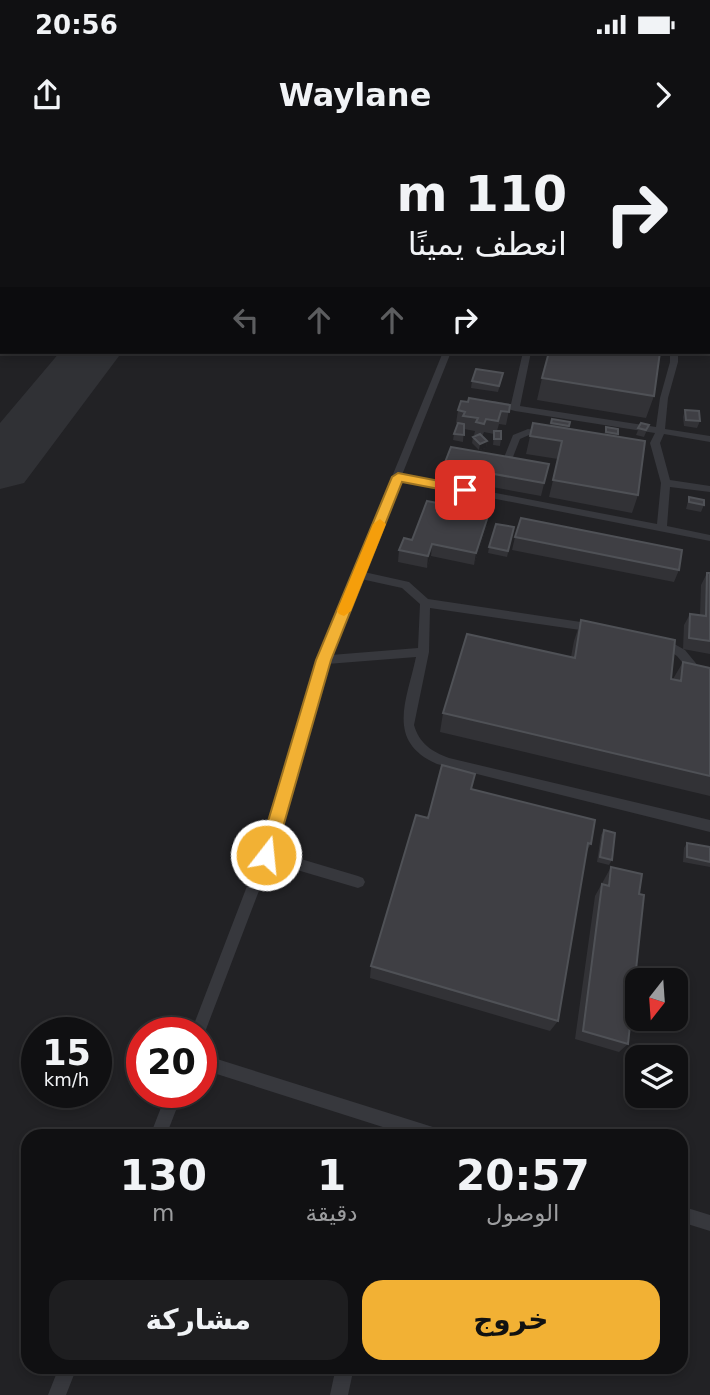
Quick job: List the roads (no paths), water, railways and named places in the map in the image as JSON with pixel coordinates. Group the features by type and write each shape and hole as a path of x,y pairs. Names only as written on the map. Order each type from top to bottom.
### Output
{"lane":[{"path":"204,1017 266,855 323,660 446,354"},
{"path":"515,408 527,354"},
{"path":"662,528 666,483 654,453 674,354"},
{"path":"486,403 710,439"},
{"path":"508,460 514,441 521,434 562,438"},
{"path":"495,459 521,462"},
{"path":"398,477 710,538"},
{"path":"666,483 710,489"},
{"path":"359,575 405,585 425,603 610,630"},
{"path":"425,603 423,652 408,725 411,737 434,758 710,826"},
{"path":"649,636 672,645 703,680"},
{"path":"323,660 423,652"},
{"path":"266,855 358,882"},
{"path":"217,1067 398,1129"},
{"path":"161,1129 168,1108"},
{"path":"688,1216 709,1223"},
{"path":"57,1395 65,1374"},
{"path":"339,1395 344,1374"}]}
